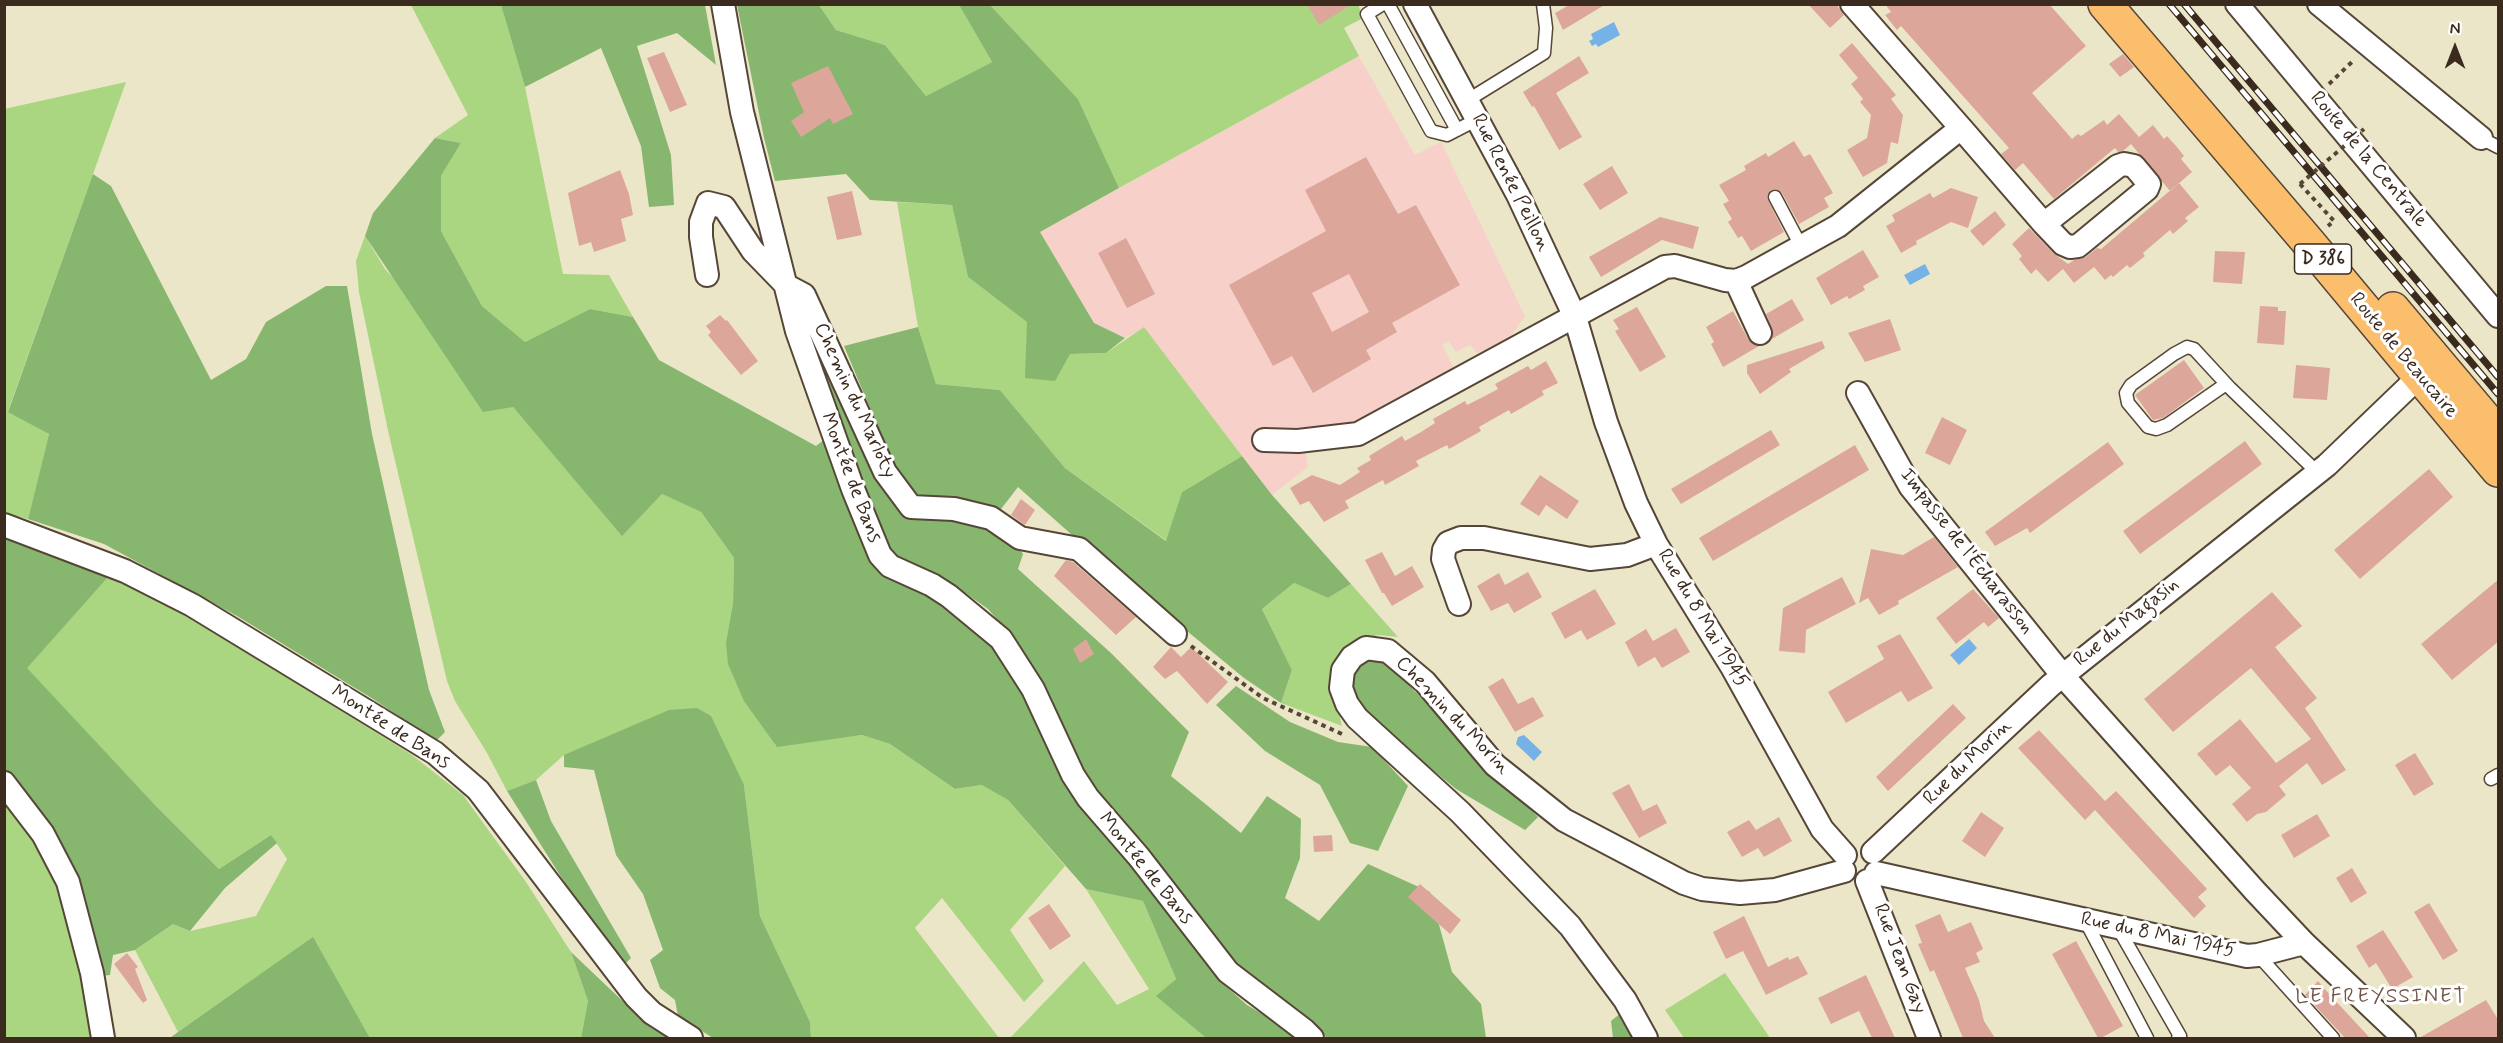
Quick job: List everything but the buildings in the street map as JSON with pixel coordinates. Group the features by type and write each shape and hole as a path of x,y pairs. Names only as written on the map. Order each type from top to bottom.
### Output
{"main road":[{"name":"D 386","path":"2105,4 2149,42"},
{"name":"D 386","path":"2126,4 2149,42"},
{"name":"Route de Beaucaire","path":"2149,42 2428,368 2499,470"},
{"name":"Route de Beaucaire","path":"2428,368 2499,434"}],"street":[{"name":"Montée de Bans","path":"723,4 742,112 788,286 797,331 868,530 880,555 890,566 932,585 949,596 1001,639 1033,689 1073,775 1088,798 1139,857 1228,972 1312,1038"},
{"name":"Rue Renée Peillon","path":"1415,4 1518,195 1575,317 1589,367"},
{"path":"1852,4 2044,224"},
{"name":"Route de la Centrale","path":"2237,4 2499,316"},
{"path":"2319,4 2490,143"},
{"path":"1264,440 1298,441 1358,434 1665,267 1675,266 1725,280 1736,281 1746,277 1838,226 1961,128"},
{"name":"Chemin du Marloty","path":"707,275 701,222 708,203 724,207 753,251 788,286 804,295 885,472 911,507 954,509 991,518 1020,538 1079,549 1175,634"},
{"path":"1736,281 1760,333"},
{"name":"Rue du 8 Mai 1945","path":"1589,367 1636,503 1656,544 1732,667 1822,829 1844,863"},
{"name":"Rue du Magasin","path":"2304,943 2254,891 2063,676 2151,603 2318,473 2428,368"},
{"name":"Impasse de l'Écharasson","path":"1858,393 1910,486 2063,676"},
{"name":"Montée de Bans","path":"4,525 125,571 192,605 435,753 477,790 636,997 652,1013 690,1038"},
{"path":"1459,604 1443,560 1444,550 1448,543 1461,538 1484,538 1590,559 1627,555 1656,544"},
{"name":"Chemin du Morin","path":"1646,1038 1625,1000 1570,926 1460,812 1357,718 1347,704 1341,688 1343,670 1352,657 1366,648 1388,651 1425,682 1495,765 1564,820 1684,883 1711,890 1740,893 1775,890 1844,863"},
{"name":"Rue du Morin","path":"1872,869 2038,696 2063,676"},
{"path":"4,783 43,834 68,882 92,973 103,1038"},
{"path":"1862,846 1872,869 1853,880 1844,863 1855,847 1862,846"},
{"name":"Rue du 8 Mai 1945","path":"1872,869 2247,956 2304,943"},
{"name":"Rue Jean Gay","path":"1872,869 1929,1038"},
{"path":"2304,943 2404,1038"}],"lane":[{"path":"1383,4 1367,14 1431,131 1447,135 1458,130 1473,110 1544,53 1546,28 1543,4"},
{"path":"1388,4 1458,130"},
{"path":"1775,197 1801,246"},
{"path":"2226,384 2168,425 2156,429 2148,427 2128,403 2126,393 2131,386 2187,346 2194,349 2226,384 2318,473"},
{"path":"2085,920 2148,1038"},
{"path":"2117,927 2180,1036 2178,1038"},
{"path":"2258,955 2333,1038"}],"path":[{"path":"2333,91 2329,85 2368,45"},
{"path":"2334,221 2300,184 2364,129"},
{"path":"1175,634 1263,698 1349,738 1374,734"}],"shaded area":[{"path":"1359,56 1415,155 1441,142 1525,316 1510,337 1482,352 1477,353 1470,345 1456,352 1449,342 1442,345 1456,372 1365,422 1302,430 1308,467 1272,495 1144,328 1125,338 1094,323 1040,232"}],"green space":[{"path":"1358,4 1363,18 1344,28 1359,56 1119,188 1078,99 990,5"},
{"path":"411,5 501,5 525,87 563,274 609,275 633,317 590,309 525,342 482,306 441,231 441,176 461,143 435,138 468,115"},
{"path":"501,5 705,5 716,65 677,33 637,46 671,155 674,205 649,207 641,146 601,48 525,87"},
{"path":"737,5 819,5 836,30 885,45 926,96 992,62 959,5 990,5 1078,99 1119,188 1040,232 1094,323 1125,338 1106,353 1070,354 1055,381 1025,378 1027,322 968,277 952,205 870,200 846,174 775,181"},
{"path":"819,5 959,5 992,62 926,96 885,45 836,30"},
{"path":"126,82 8,411 49,434 28,519 5,513 4,109"},
{"path":"435,138 461,143 441,176 441,231 482,306 525,342 590,309 633,317 659,360 816,446 825,439 878,567 897,583 933,594 995,646 1019,680 1052,759 1074,795 1155,888 1220,981 1247,1005 1280,1024 1296,1038 1206,1038 1156,996 1176,979 1143,901 1086,889 1008,800 982,785 955,789 890,744 862,735 777,747 744,701 728,664 726,642 733,603 734,558 701,512 662,494 622,536 513,407 483,412 365,236 373,213"},
{"path":"93,174 111,186 211,380 246,359 266,322 326,286 347,286 372,434 429,690 445,732 436,741 373,699 237,616 104,544 28,519 49,434 8,412"},
{"path":"897,202 952,205 968,277 1070,354 1106,353 1144,327 1242,456 1182,492 1167,541 1065,468 1000,390 936,384 918,327"},
{"path":"365,236 385,269 513,407 622,535 662,494 701,512 734,558 733,603 726,642 776,746 862,735 890,744 955,789 983,785 1008,800 1065,866 1010,930 1044,981 1024,1002 942,898 915,928 999,1038 811,1038 810,1022 760,916 744,785 564,755 536,780 507,791 455,701 447,681 389,435 359,292 356,261"},
{"path":"918,327 936,384 1000,390 1065,468 1166,541 1182,492 1242,456 1272,495 1351,584 1328,598 1294,583 1262,609 1292,670 1281,703 1244,678 1090,551 1018,487 998,513 925,500 909,492 897,473 844,346"},
{"path":"819,346 891,497 970,522 1015,542 1023,554 1018,569 1112,654 1189,732 1171,776 1241,833 1267,796 1301,819 1300,858 1285,898 1319,921 1368,864 1430,892 1452,972 1481,1004 1486,1038 1327,1038 1300,1011 1236,967 1179,889 1095,791 1072,755 1019,645 988,609 961,590 927,576 908,564 893,552 883,538 813,351"},
{"path":"4,533 109,576 27,668 156,806 219,869 271,835 277,843 225,888 190,931 173,924 135,950 113,955 110,975 102,976 78,875 5,772"},
{"path":"109,576 188,616 412,755 463,795 526,882 571,952 588,1001 581,1038 370,1038 313,938 178,1032 135,950 173,924 190,931 256,916 287,859 271,835 219,869 156,806 26,668"},
{"path":"1294,583 1328,598 1351,584 1398,637 1378,635 1356,641 1337,663 1332,683 1342,726 1281,703 1292,670 1262,609"},
{"path":"1378,659 1395,666 1407,683 1538,817 1525,830 1456,789 1396,740 1361,706 1353,695 1352,673 1361,663"},
{"path":"1236,686 1290,722 1338,742 1372,747 1408,786 1378,851 1350,843 1320,785 1265,751 1216,705"},
{"path":"697,708 711,716 744,785 760,916 810,1022 811,1038 713,1038 678,1016 675,1000 660,988 650,960 663,950 643,894 616,855 594,770 564,767 564,755 669,710"},
{"path":"536,780 551,821 631,958 622,967 568,888 507,791"},
{"path":"8,804 35,844 59,886 78,957 93,1038 5,1038 4,809"},
{"path":"1086,889 1143,901 1176,979 1157,996 1206,1038 1010,1038 1084,961 1117,1005 1149,989"},
{"path":"313,937 370,1038 170,1038 178,1032"},
{"path":"571,952 651,1028 671,1038 581,1038 588,1001"},
{"path":"1725,973 1770,1038 1684,1038 1665,1010"},
{"path":"1621,1013 1636,1038 1613,1038 1611,1021"}],"water":[{"path":"1614,22 1620,35 1598,47 1596,44 1592,46 1589,41 1593,39 1591,34"},
{"path":"1925,264 1930,274 1910,285 1904,275"},
{"path":"1969,639 1977,648 1959,665 1950,655"},
{"path":"1524,735 1542,752 1534,761 1516,744 1518,737"}],"railway":[{"path":"2169,4 2498,394"},
{"path":"2184,4 2498,377"}],"district":[{"name":"LE FREYSSINET","path":"2381,998"}]}
